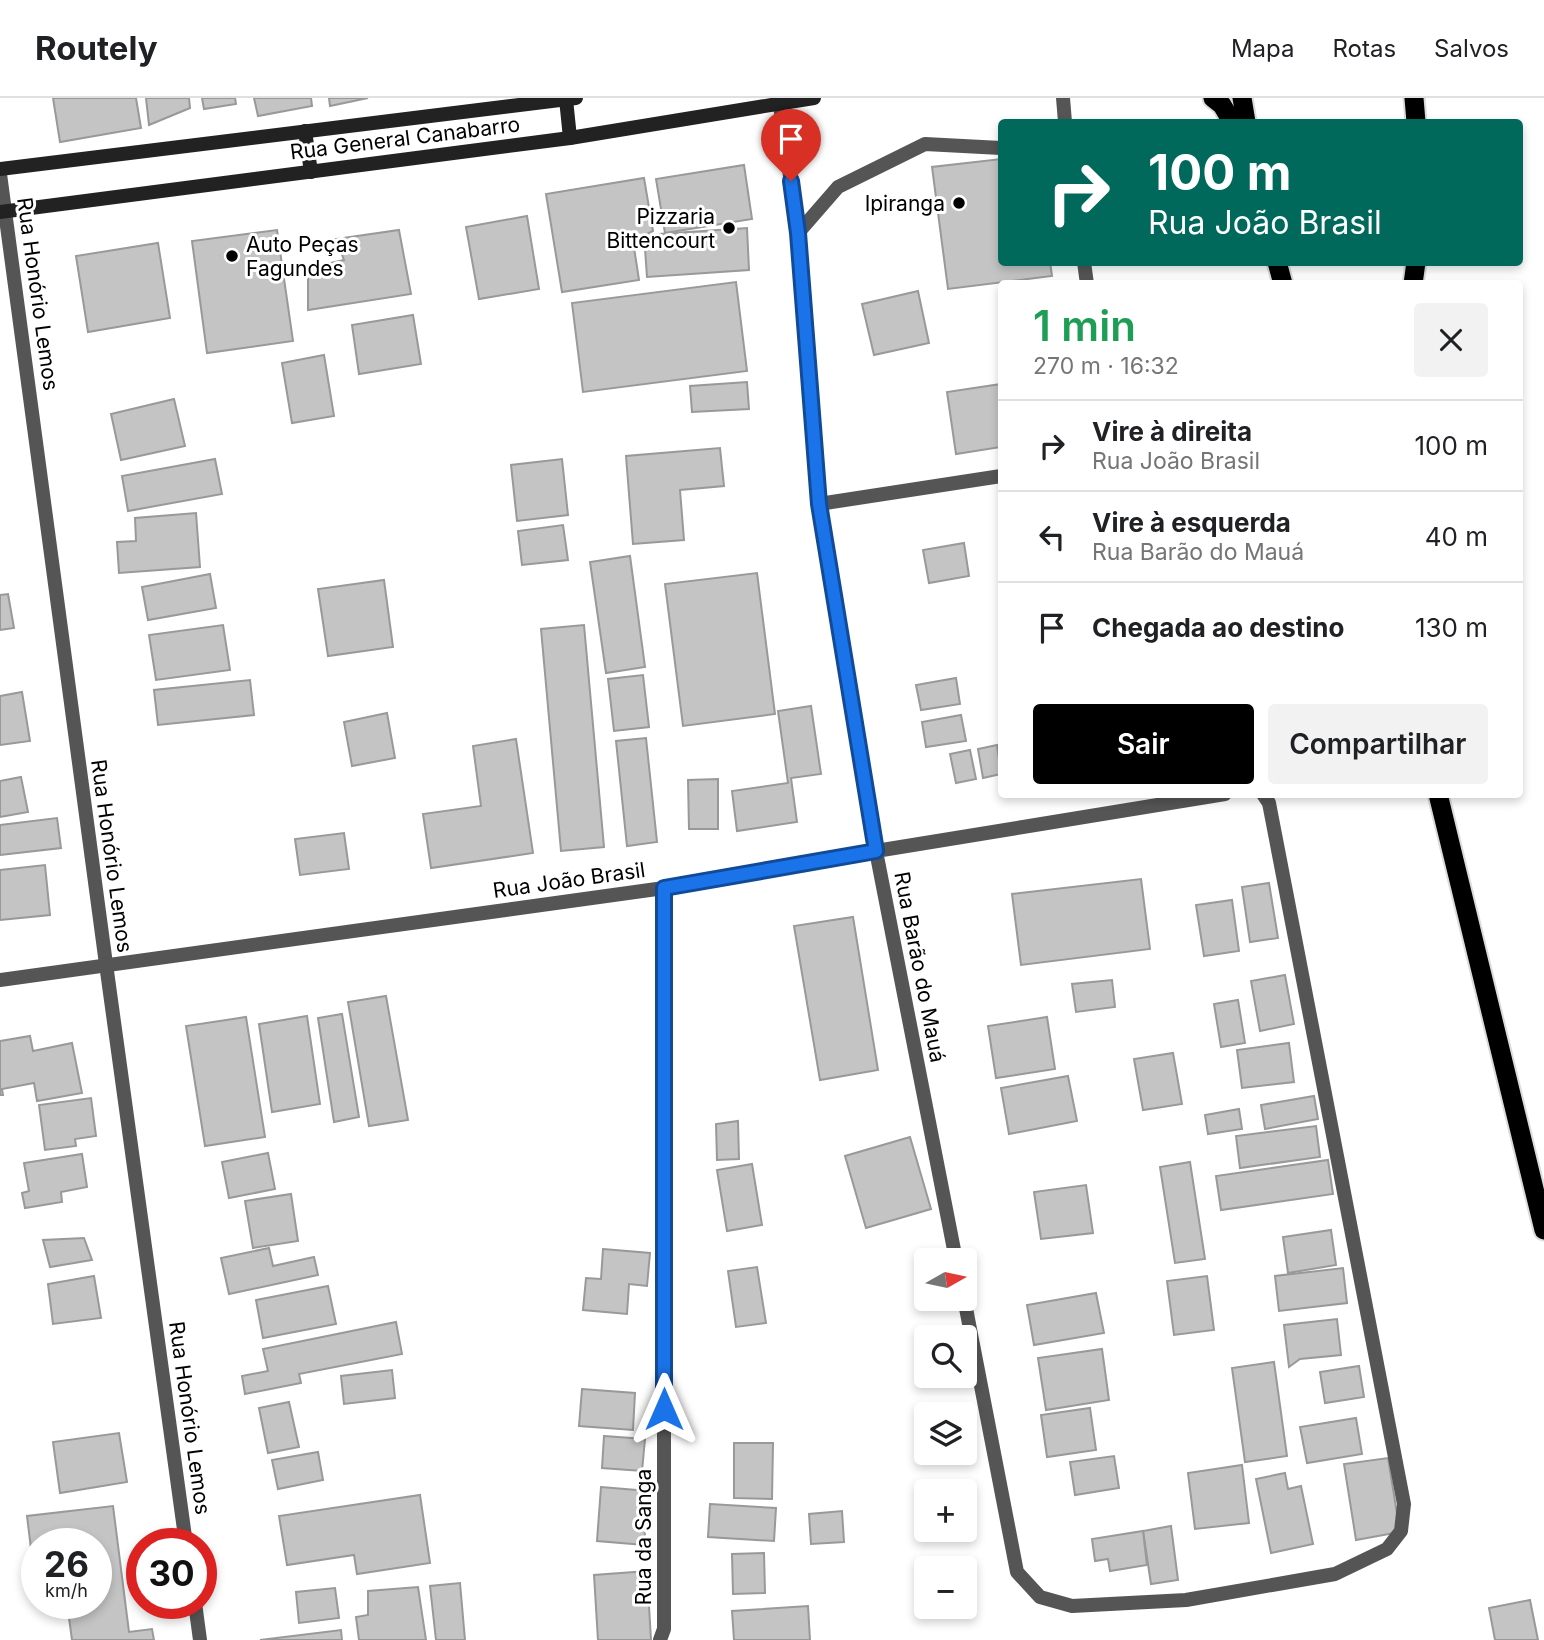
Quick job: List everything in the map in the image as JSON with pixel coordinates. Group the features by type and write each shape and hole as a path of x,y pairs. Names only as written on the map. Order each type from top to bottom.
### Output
{"highway":[{"path":"1213,98 1222,105 1230,119"},
{"path":"1242,98 1246,119"},
{"path":"1414,98 1416,119"},
{"path":"1439,798 1544,1230"}],"main road":[{"name":"Rua General Canabarro","path":"3,211 570,138 780,101 814,98"},
{"name":"Rua General Canabarro","path":"0,171 571,99"},
{"path":"570,138 571,99"},
{"path":"305,131 311,172"}],"street":[{"path":"1063,98 1065,119"},
{"name":"Rua Barão do Mauá","path":"780,101 798,233 819,504 876,851 954,1248"},
{"path":"798,233 838,187 925,144 998,148"},
{"name":"Rua Honório Lemos","path":"0,171 3,211 184,1528"},
{"path":"819,504 998,476"},
{"name":"Rua João Brasil","path":"0,980 664,888 1201,798"},
{"path":"967,1311 1017,1572 1040,1597 1072,1606 1186,1600 1335,1574 1387,1549 1401,1531 1405,1504 1269,803 1266,798"},
{"name":"Rua da Sanga","path":"660,1640 664,1629 664,888"},
{"path":"197,1619 200,1640"}],"building":[{"path":"53,98 136,98 141,128 60,142"},
{"path":"146,98 189,98 190,108 149,125"},
{"path":"202,98 235,98 236,104 204,109"},
{"path":"254,98 311,98 312,106 258,116"},
{"path":"329,98 368,98 330,106"},
{"path":"998,159 998,266 1051,266 1052,276 998,280 998,283 948,289 932,167"},
{"path":"744,165 752,219 665,233 656,179"},
{"path":"644,178 653,231 633,241 639,280 562,292 546,194"},
{"path":"527,216 539,289 479,299 466,227"},
{"path":"747,228 749,270 647,277 644,235"},
{"path":"277,230 293,341 207,353 192,241"},
{"path":"399,230 411,294 308,310 308,268 344,260 336,239"},
{"path":"158,243 170,318 88,332 76,256"},
{"path":"736,282 747,371 583,392 572,303"},
{"path":"918,291 929,343 874,355 862,304"},
{"path":"413,315 421,364 359,374 352,325"},
{"path":"324,355 334,416 292,423 282,363"},
{"path":"747,382 749,409 692,412 690,386"},
{"path":"998,384 998,447 956,454 947,392"},
{"path":"174,399 185,446 121,460 111,414"},
{"path":"720,448 724,486 680,490 684,540 633,544 626,456"},
{"path":"215,459 222,494 128,511 122,476"},
{"path":"562,459 568,515 517,521 511,465"},
{"path":"196,513 200,567 119,573 117,542 136,541 135,518"},
{"path":"563,525 568,560 522,565 518,531"},
{"path":"964,543 969,576 929,583 923,550"},
{"path":"630,556 645,667 606,673 590,562"},
{"path":"757,573 775,714 683,726 665,584"},
{"path":"210,574 216,608 148,620 142,587"},
{"path":"384,580 393,647 328,656 318,589"},
{"path":"8,594 14,628 0,630 0,595"},
{"path":"223,625 230,670 156,680 149,635"},
{"path":"584,625 604,847 561,851 541,629"},
{"path":"643,675 649,727 614,731 608,679"},
{"path":"956,678 960,704 921,710 916,685"},
{"path":"250,680 254,715 158,725 154,690"},
{"path":"22,692 30,741 0,745 0,696"},
{"path":"811,706 821,774 791,778 797,822 737,831 732,791 788,783 778,711"},
{"path":"387,713 395,758 352,766 344,722"},
{"path":"961,715 966,741 926,747 922,722"},
{"path":"646,738 657,842 627,846 616,741"},
{"path":"516,739 533,853 431,868 423,814 481,806 473,746"},
{"path":"997,745 998,775 983,778 978,749"},
{"path":"970,750 976,779 956,783 950,754"},
{"path":"21,777 28,812 0,817 0,781"},
{"path":"718,779 718,829 689,829 688,780"},
{"path":"57,818 61,848 0,855 0,825"},
{"path":"344,833 349,869 300,875 295,839"},
{"path":"45,865 50,915 0,920 0,870"},
{"path":"1141,879 1150,949 1021,965 1012,894"},
{"path":"1269,883 1278,938 1250,942 1242,887"},
{"path":"1232,900 1239,951 1204,956 1196,905"},
{"path":"853,917 878,1070 820,1080 794,926"},
{"path":"1285,975 1294,1024 1260,1031 1251,981"},
{"path":"1112,980 1115,1007 1076,1012 1072,984"},
{"path":"386,996 408,1120 369,1126 348,1002"},
{"path":"1238,1000 1245,1043 1221,1047 1214,1004"},
{"path":"342,1014 359,1117 334,1122 318,1018"},
{"path":"307,1016 320,1104 272,1112 259,1024"},
{"path":"246,1017 265,1137 205,1146 186,1026"},
{"path":"1047,1017 1055,1069 996,1078 988,1026"},
{"path":"30,1036 33,1051 72,1043 82,1093 37,1101 34,1083 2,1089 3,1095 0,1095 0,1041"},
{"path":"1289,1043 1294,1082 1242,1088 1237,1050"},
{"path":"1173,1053 1182,1104 1143,1110 1134,1059"},
{"path":"1068,1076 1077,1121 1009,1134 1001,1088"},
{"path":"1314,1096 1318,1119 1265,1129 1261,1105"},
{"path":"91,1098 96,1136 75,1139 76,1146 45,1150 39,1105"},
{"path":"1239,1109 1242,1129 1208,1134 1205,1115"},
{"path":"738,1121 739,1159 717,1160 716,1124"},
{"path":"1316,1126 1320,1157 1240,1168 1236,1136"},
{"path":"910,1137 931,1209 866,1228 845,1156"},
{"path":"268,1153 275,1189 229,1198 222,1162"},
{"path":"82,1154 87,1187 61,1192 62,1202 25,1208 22,1193 29,1191 24,1163"},
{"path":"1328,1160 1333,1194 1221,1210 1216,1176"},
{"path":"1190,1162 1205,1259 1175,1263 1160,1167"},
{"path":"752,1164 762,1225 727,1231 717,1170"},
{"path":"1086,1185 1093,1233 1041,1239 1034,1192"},
{"path":"291,1194 298,1241 253,1248 245,1201"},
{"path":"1331,1230 1336,1265 1288,1273 1283,1237"},
{"path":"84,1238 92,1260 50,1267 43,1240"},
{"path":"269,1248 273,1266 314,1257 318,1275 229,1294 221,1258"},
{"path":"603,1249 650,1253 647,1286 629,1284 627,1314 583,1310 586,1278 601,1279"},
{"path":"757,1267 766,1323 736,1327 728,1271"},
{"path":"1343,1268 1347,1303 1279,1311 1275,1276"},
{"path":"94,1276 101,1318 53,1324 48,1284"},
{"path":"1207,1276 1214,1330 1174,1335 1167,1281"},
{"path":"328,1286 336,1324 263,1338 256,1300"},
{"path":"1096,1293 1104,1333 1034,1345 1027,1305"},
{"path":"1337,1319 1341,1355 1300,1359 1289,1367 1284,1325"},
{"path":"396,1322 402,1354 299,1374 301,1383 245,1394 242,1376 268,1371 263,1349"},
{"path":"1102,1349 1109,1400 1046,1410 1038,1358"},
{"path":"1274,1362 1287,1456 1245,1462 1232,1368"},
{"path":"1359,1366 1364,1397 1325,1403 1320,1372"},
{"path":"392,1370 395,1398 344,1404 341,1376"},
{"path":"582,1389 635,1393 633,1430 579,1426"},
{"path":"289,1402 299,1447 268,1453 259,1408"},
{"path":"1090,1408 1096,1450 1047,1457 1041,1415"},
{"path":"1356,1418 1362,1454 1307,1463 1300,1427"},
{"path":"119,1433 127,1482 60,1493 53,1442"},
{"path":"604,1436 645,1439 642,1471 602,1468"},
{"path":"734,1443 773,1443 772,1499 734,1498"},
{"path":"318,1452 323,1480 278,1489 272,1460"},
{"path":"1114,1456 1119,1488 1075,1495 1070,1462"},
{"path":"1388,1458 1400,1532 1356,1540 1344,1464"},
{"path":"1242,1465 1249,1523 1195,1529 1188,1473"},
{"path":"1285,1473 1288,1489 1301,1486 1313,1544 1271,1553 1256,1479"},
{"path":"601,1487 648,1491 644,1545 597,1541"},
{"path":"420,1495 430,1563 357,1574 354,1555 287,1565 279,1516"},
{"path":"710,1504 776,1508 774,1541 708,1537"},
{"path":"113,1506 129,1632 152,1629 154,1640 72,1640 69,1619 112,1619 112,1528 28,1528 27,1516"},
{"path":"842,1511 844,1542 811,1544 809,1514"},
{"path":"1171,1526 1178,1580 1151,1584 1143,1531"},
{"path":"1143,1531 1147,1565 1110,1571 1108,1559 1095,1561 1092,1539"},
{"path":"764,1553 765,1593 733,1594 732,1554"},
{"path":"647,1571 651,1640 598,1640 594,1575"},
{"path":"460,1583 465,1640 436,1640 430,1586"},
{"path":"418,1587 426,1640 359,1640 356,1617 368,1615 368,1591"},
{"path":"335,1588 339,1618 299,1623 296,1592"},
{"path":"1530,1600 1538,1640 1495,1640 1489,1608"},
{"path":"808,1606 810,1640 734,1640 732,1611"},
{"path":"341,1630 342,1640 260,1640"}],"place":[{"name":"Ipiranga","path":"959,203"},
{"name":"Pizzaria Bittencourt","path":"729,228"},
{"name":"Auto Peças Fagundes","path":"232,256"}],"route":[{"path":"664,1409 664,888 876,851 819,504 798,233 791,181"}]}
